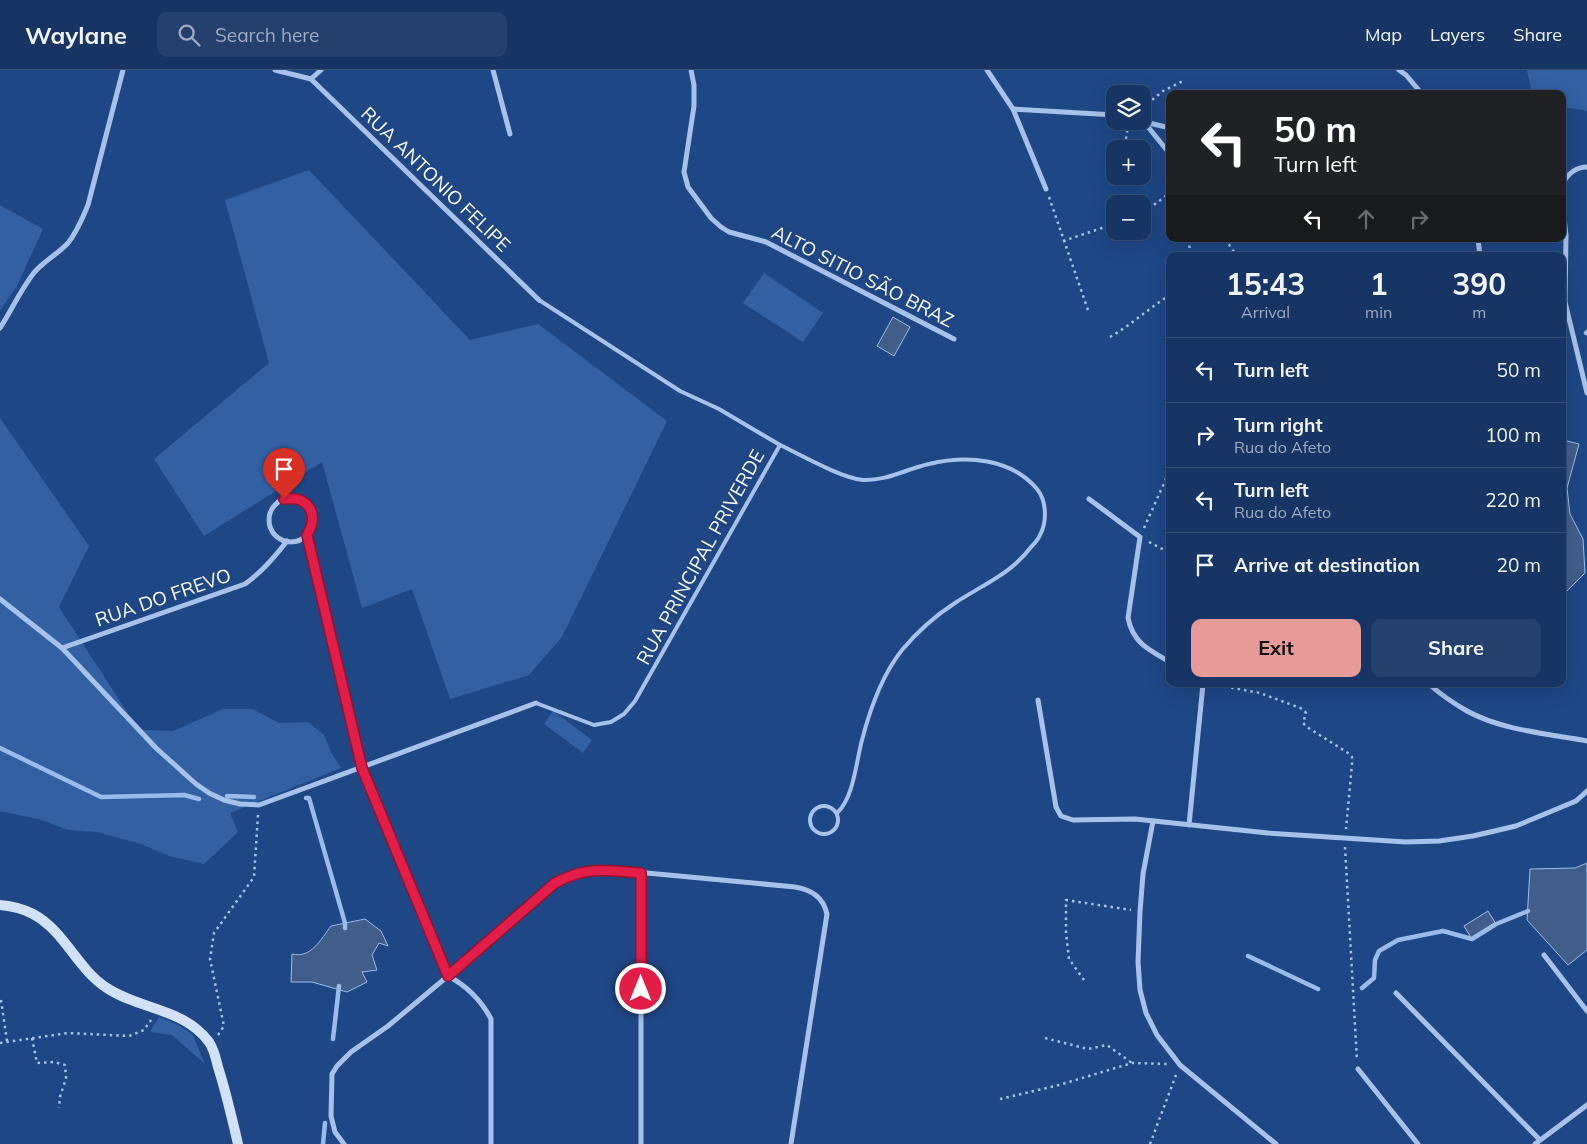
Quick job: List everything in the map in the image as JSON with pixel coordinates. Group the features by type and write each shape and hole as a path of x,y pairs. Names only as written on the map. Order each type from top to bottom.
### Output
{"street":[{"path":"0,328 32,275 51,256 66,245 81,223 88,205 123,70"},
{"path":"275,70 309,79"},
{"path":"303,70 309,79"},
{"path":"309,79 320,70"},
{"path":"493,70 510,134"},
{"name":"ALTO SITIO SÃO BRAZ","path":"691,70 694,85 694,106 684,172 688,188 711,218 729,232 766,242 954,339"},
{"path":"987,70 1013,109 1046,189"},
{"path":"1399,70 1419,90"},
{"name":"RUA ANTONIO FELIPE","path":"309,79 539,300"},
{"path":"1013,109 1106,115"},
{"path":"1151,124 1166,127"},
{"path":"1150,130 1166,149"},
{"path":"1566,177 1572,171 1587,167"},
{"path":"1566,306 1587,393"},
{"path":"307,535 294,541 287,541 275,534 270,522 273,508 284,499 298,499 304,502 312,514 313,522 307,535 362,768 448,976 462,984 473,994 491,1019 491,1144"},
{"path":"1089,499 1140,537 1128,618 1130,628 1135,637 1144,645 1166,659"},
{"name":"RUA DO FREVO","path":"62,648 245,584 260,573 287,541"},
{"path":"0,599 62,648 156,748 196,784 224,800 240,804 259,805 536,703"},
{"path":"1189,825 1202,687"},
{"path":"1433,687 1468,712 1492,722 1587,741"},
{"path":"1038,700 1056,807 1061,816 1073,820 1118,818 1153,820 1345,839 1406,842 1439,841 1473,836 1524,822 1576,801 1587,792"},
{"path":"1153,820 1143,874 1140,912 1138,962 1140,990 1144,1006 1157,1035 1180,1065 1276,1144"},
{"path":"344,1144 335,1132 331,1116 332,1074 337,1066 351,1052 388,1026 448,976 555,883 571,874 591,871 641,873 796,887 814,893 821,899 827,914 791,1144"},
{"path":"641,873 641,1144"},
{"path":"0,905 18,908 33,914 49,926 92,978 106,988 121,996 159,1009 193,1024 210,1044 225,1089 238,1144"},
{"path":"1544,955 1587,1011"},
{"path":"1396,994 1540,1140"},
{"path":"1358,1069 1418,1144"},
{"path":"1535,1144 1587,1105"}],"lane":[{"name":"RUA PRINCIPAL PRIVERDE","path":"536,703 594,725 611,722 624,714 635,701 780,445 719,410 680,391 539,300"},
{"path":"780,445 831,470 861,480 881,480 929,464 962,459 987,460 1008,467 1028,478 1039,491 1046,514 1040,535 1022,559 1002,575 955,603 925,626 902,651 885,676 872,709 848,800 837,814 838,823 834,831 821,834 811,824 811,815 821,806 831,807 837,814"}],"path":[{"path":"1151,101 1164,90 1185,80"},
{"path":"1046,189 1089,313"},
{"path":"1151,206 1166,196"},
{"path":"1063,241 1106,226"},
{"path":"1110,337 1128,327 1166,298"},
{"path":"1166,479 1140,537 1166,551"},
{"path":"1227,687 1260,693 1303,709 1306,713 1303,723 1307,727 1352,757 1345,839 1358,1069"},
{"path":"210,1044 224,1026 210,959 214,933 254,877 259,805"},
{"path":"1084,980 1069,959 1066,933 1066,900 1140,912"},
{"path":"2,1000 7,1042"},
{"path":"0,1043 68,1033 129,1036 144,1030 159,1009"},
{"path":"32,1038 37,1062 54,1062 65,1065 66,1078 60,1097 59,1108"},
{"path":"1044,1038 1088,1049 1106,1045 1132,1063"},
{"path":"1000,1099 1059,1085 1132,1063 1180,1065 1150,1144"}],"shaded area":[{"path":"1527,70 1587,70 1587,111 1566,108 1566,90 1531,90"},
{"path":"309,170 470,340 538,324 667,421 562,637 529,675 450,699 412,589 362,608 322,462 204,536 154,459 269,363 225,200"},
{"path":"0,205 43,229 17,286 0,310"},
{"path":"764,273 823,313 803,342 743,303"},
{"path":"893,317 910,327 894,356 877,346"},
{"path":"0,418 89,546 59,607 129,715 143,730 173,731 223,709 252,709 279,723 308,722 324,735 331,752 341,768 230,813 238,832 204,864 169,856 141,844 97,832 68,830 42,820 0,811"},
{"path":"1566,441 1579,444 1567,488 1570,514 1583,539 1585,573 1566,592"},
{"path":"553,711 592,740 583,753 544,724"},
{"path":"1587,863 1587,950 1568,965 1527,920 1530,869 1575,868"},
{"path":"1488,911 1496,924 1472,939 1464,926"},
{"path":"365,919 381,931 388,946 379,943 372,955 377,970 362,972 367,982 347,992 312,982 291,982 292,954 305,954 310,951 331,926"},
{"path":"159,1017 178,1025 193,1035 205,1064 172,1035 150,1032"}],"waterway":[{"path":"0,748 101,797 184,795 199,799"},
{"path":"227,796 254,797"},
{"path":"306,798 309,798 345,928"},
{"path":"1362,988 1374,978 1375,960 1379,951 1398,940 1443,931 1472,939 1496,924 1528,911"},
{"path":"1248,956 1318,989"},
{"path":"333,1039 339,986"},
{"path":"323,1144 325,1123"}],"route":[{"path":"284,499 298,499 304,502 312,514 313,522 307,535 362,768 448,976 555,883 571,874 615,870 641,873 641,989"}]}
